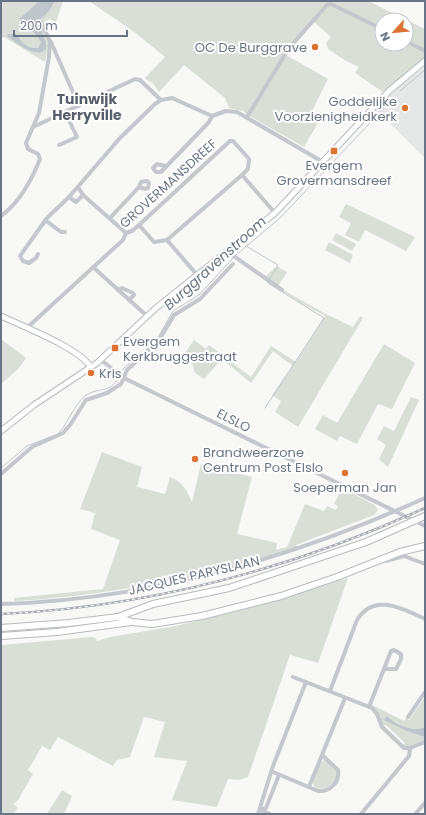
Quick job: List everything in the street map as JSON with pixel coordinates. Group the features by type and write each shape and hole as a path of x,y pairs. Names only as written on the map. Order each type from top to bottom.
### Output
{"highway":[{"name":"JACQUES PARYSLAAN","path":"1,628 69,623 118,617 153,604 229,588 366,542 425,516"},
{"name":"JACQUES PARYSLAAN","path":"1,636 57,632 132,622 152,624 169,622 275,597 337,577 400,552 425,546"},
{"name":"JACQUES PARYSLAAN","path":"118,617 132,622"}],"main road":[{"path":"1,431 34,405 101,360 147,316 275,213 389,91 425,61"},
{"path":"1,316 80,355 91,367"}],"street":[{"path":"247,118 288,50 327,5 331,4 374,25"},
{"path":"41,22 79,106"},
{"path":"1,216 26,186 40,159 38,154 28,149 26,146 39,113 50,41"},
{"path":"414,45 425,51"},
{"path":"33,127 136,79 140,80 161,100"},
{"path":"38,254 36,258 29,263 23,261 20,256 45,220 69,197 120,138 143,115 161,100 172,98 212,116 230,111 237,112 323,162"},
{"path":"59,145 77,137 65,112"},
{"path":"39,113 44,119 48,120"},
{"path":"165,166 209,122 212,116"},
{"name":"GROVERMANSDREEF","path":"28,328 123,240 126,233 132,231 139,225 230,141 234,141 248,159 250,164 248,170 242,175"},
{"path":"139,225 154,242 167,240 242,175 275,213"},
{"path":"78,187 83,195 126,233"},
{"path":"110,218 139,187"},
{"path":"69,197 76,202 83,195"},
{"path":"45,220 61,232 66,232"},
{"path":"167,240 198,276"},
{"path":"228,252 282,290"},
{"path":"1,474 32,447 60,435 66,430 86,400 113,390 120,384 128,368 158,342 174,315 200,299 233,264"},
{"path":"93,267 147,316"},
{"path":"118,290 122,288 133,293 129,300"},
{"name":"ELSLO","path":"101,360 123,377 393,512 416,520 425,526"},
{"name":"JACQUES PARYSLAAN","path":"1,604 98,595 211,574 312,543 425,498"},
{"path":"386,561 404,556 425,564"},
{"path":"330,691 357,620 364,612 380,604 387,604 425,619"},
{"path":"369,707 391,651 394,650 401,654 401,659 396,669 384,669"},
{"path":"294,677 369,707 377,714 382,727 402,746 410,748 425,742"},
{"path":"259,812 260,803 273,766 306,682"},
{"path":"408,717 425,692"},
{"path":"309,787 345,698"},
{"path":"361,814 408,758 410,748"},
{"path":"272,772 318,791 326,790 337,780 339,774 336,766 322,755"},
{"path":"259,812 266,808 279,775"},
{"path":"415,814 425,803"},
{"path":"259,812 270,814"}],"shaded area":[{"path":"1,1 39,1 25,13 22,24 42,17 46,14 55,1 63,1 56,22 49,19 43,23 49,42 45,62 4,37 1,38","holes":["40,27 46,42 34,52 8,34 16,34 28,46 38,48 41,42 33,31"]},
{"path":"39,1 55,1 46,15 42,18 32,23 20,24 20,18"},
{"path":"89,1 368,1 390,12 374,12 374,52 414,52 414,24 425,29 425,58 383,92 355,73 359,67 328,49 326,43 331,37 314,22 286,55 328,79 312,111 322,116 304,147 243,111 229,108 225,98 184,65 159,92 152,82 145,78 165,57 137,34"},
{"path":"35,27 40,27 46,42 46,49 42,52 26,49 7,36 8,34 16,34 28,46 38,48 41,42 32,30"},
{"path":"423,68 425,71 425,158 376,110 396,89"},
{"path":"346,204 415,237 406,251 365,230 359,242 345,235 351,223 339,217"},
{"path":"336,233 356,244 352,251 332,240"},
{"path":"329,242 353,255 350,263 325,250"},
{"path":"277,266 287,272 278,286 265,277"},
{"path":"264,279 324,313 353,327 360,316 363,318 298,427 275,412 281,401 272,395 293,366 273,351 251,383 222,359 204,379 195,373 192,363 182,357 194,340 206,349 209,345 251,377 271,346 296,362 325,316 299,302"},
{"path":"1,339 26,358 18,369 1,384"},
{"path":"384,344 415,363 392,409 378,404 357,444 340,436 337,441 315,429 323,415 337,423"},
{"path":"411,397 419,400 388,467 379,459 386,445 377,439 384,426 394,431"},
{"path":"102,452 142,467 137,487 165,494 170,477 181,484 192,502 201,464 252,477 237,534 277,543 276,550 287,547 305,504 324,511 327,506 336,510 338,506 334,504 339,494 330,487 332,483 375,505 378,510 374,515 296,545 297,547 225,569 182,579 180,576 175,577 176,580 116,590 75,596 15,601 14,598 103,589 120,540 91,529 95,513 80,509"},
{"path":"348,578 318,663 290,655 248,777 239,780 228,779 217,807 172,800 187,761 154,757 165,722 144,717 130,757 117,760 113,766 58,737 50,750 42,746 28,770 33,774 18,800 13,804 18,808 13,814 1,814 1,645 92,637 96,638 97,641 110,637 176,626 235,612"},
{"path":"425,697 425,741 411,746 403,745 405,743 386,725 383,726 372,705 404,721 406,718 409,720"},
{"path":"387,716 400,725 410,729 421,729 425,727 425,737 407,731 384,720"},
{"path":"325,760 336,769 337,777 328,787 315,788 313,783 320,763"},
{"path":"62,790 72,796 64,814 47,814"}],"waterway":[{"name":"Burggravenstroom","path":"400,91 425,70"},
{"name":"Burggravenstroom","path":"236,255 281,217 386,106"},
{"path":"246,246 278,265 269,280"},
{"name":"Burggravenstroom","path":"120,373 149,347 160,334 173,311 199,295 234,257"},
{"path":"265,408 324,318 268,283"},
{"name":"Burggravenstroom","path":"59,433 77,405 85,396 95,391 107,389 113,385 119,376"},
{"name":"Burggravenstroom","path":"1,468 27,446 50,437"}],"railway":[{"path":"1,614 56,610 111,603 218,581 323,549 374,530 425,508"}],"place":[{"name":"OC De Burggrave","path":"315,47"},
{"name":"Goddelijke Voorzienigheidkerk","path":"405,108"},
{"name":"Evergem Grovermansdreef","path":"334,151"},
{"name":"Evergem Kerkbruggestraat","path":"115,348"},
{"name":"Kris","path":"91,373"},
{"name":"Brandweerzone Centrum Post Elslo","path":"195,459"},
{"name":"Soeperman Jan","path":"345,473"}],"district":[{"name":"Tuinwijk Herryville","path":"87,108"}]}
